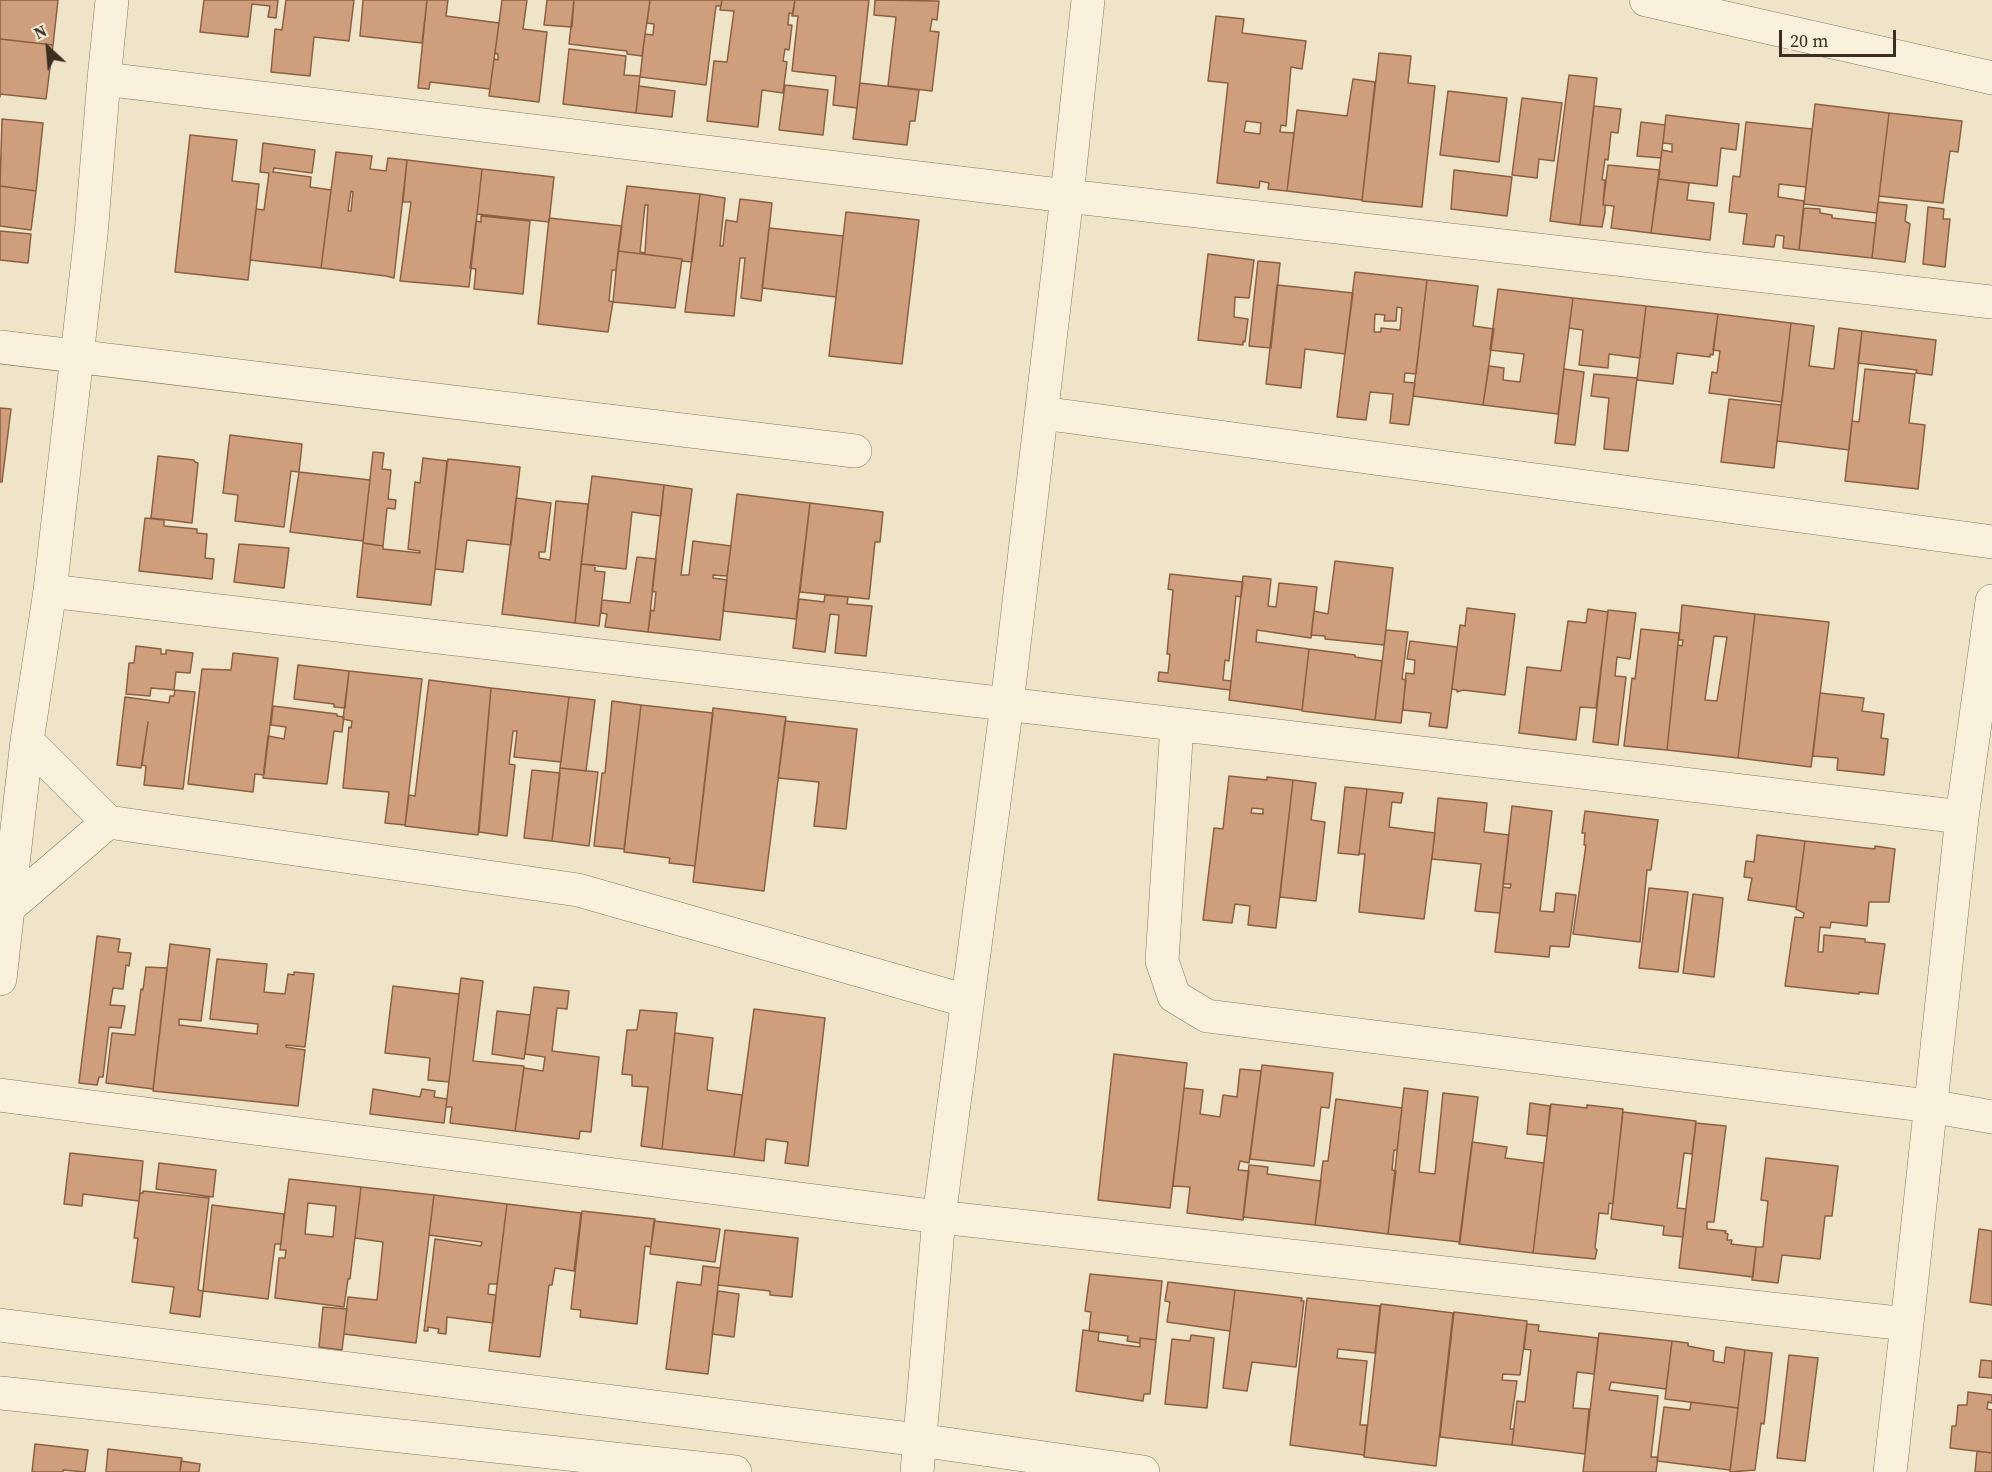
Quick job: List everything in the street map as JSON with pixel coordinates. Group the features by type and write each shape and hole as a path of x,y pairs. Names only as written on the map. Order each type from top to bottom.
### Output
{"street":[{"path":"0,979 27,741 50,591 77,357 91,234 112,0"},
{"path":"917,1472 939,1217 1007,704 1088,0"},
{"path":"1646,0 1992,78"},
{"path":"104,79 1067,196 1992,302"},
{"path":"0,347 855,451"},
{"path":"1042,413 1992,542"},
{"path":"50,591 1962,817"},
{"path":"1890,1472 1962,817 1992,601"},
{"path":"1177,724 1162,961 1174,996 1206,1016 1930,1106 1992,1117"},
{"path":"27,741 108,822 578,890 967,1001"},
{"path":"9,907 108,822"},
{"path":"0,1095 939,1217 1907,1324"},
{"path":"0,1325 919,1440 1143,1472"},
{"path":"0,1393 735,1472"}],"building":[{"path":"0,0 58,0 53,45 0,39"},
{"path":"204,0 278,0 276,18 268,17 270,6 252,4 248,37 200,32"},
{"path":"286,0 354,0 349,41 314,37 310,76 271,72 275,29 282,30"},
{"path":"363,0 427,0 422,43 360,36"},
{"path":"427,0 448,0 446,16 499,23 490,89 430,82 429,89 418,88"},
{"path":"502,0 527,0 523,29 547,32 539,102 489,96 494,59 498,60 498,54 495,53"},
{"path":"547,0 574,0 572,27 544,25"},
{"path":"574,0 650,0 642,56 627,54 627,51 569,44"},
{"path":"650,0 722,0 721,6 716,6 706,85 640,77 645,34 653,35 654,24 647,23"},
{"path":"722,0 795,0 793,14 789,13 788,25 792,25 789,50 785,49 783,61 787,62 783,93 762,90 758,127 707,121 714,61 727,62 734,11 720,10"},
{"path":"795,0 869,0 857,108 833,105 836,76 792,71 798,16 792,16"},
{"path":"875,0 939,1 937,20 932,19 930,31 939,32 932,91 888,86 896,17 874,15"},
{"path":"1216,16 1244,19 1242,33 1306,41 1302,69 1291,67 1286,126 1281,125 1280,132 1294,133 1287,191 1268,189 1269,183 1260,181 1259,188 1217,183 1228,83 1208,81","holes":["1246,121 1261,123 1260,134 1244,132"]},
{"path":"0,39 53,45 46,99 0,94"},
{"path":"569,49 626,56 624,75 640,76 636,113 563,104"},
{"path":"1379,53 1411,56 1408,83 1435,86 1422,207 1362,201"},
{"path":"1569,75 1597,78 1580,225 1550,221"},
{"path":"1353,79 1375,82 1362,200 1287,191 1297,110 1347,116"},
{"path":"860,83 919,90 915,121 910,121 907,145 853,139"},
{"path":"785,85 828,90 823,135 779,130"},
{"path":"639,86 675,91 672,117 636,113"},
{"path":"1448,91 1507,98 1499,162 1440,155"},
{"path":"1522,98 1562,103 1554,161 1539,159 1537,178 1512,175"},
{"path":"1815,104 1889,113 1877,213 1804,204"},
{"path":"1594,106 1621,109 1618,133 1611,132 1608,160 1605,159 1602,180 1605,180 1603,205 1605,205 1605,212 1602,227 1580,225"},
{"path":"1889,113 1962,121 1958,152 1950,151 1943,203 1879,196"},
{"path":"1666,115 1739,124 1736,150 1721,148 1717,186 1658,179 1662,150 1672,152 1672,144 1663,143"},
{"path":"2,119 43,123 36,191 0,186"},
{"path":"1641,122 1665,125 1661,158 1637,156"},
{"path":"1746,122 1812,129 1806,187 1779,184 1778,197 1804,201 1799,250 1783,248 1784,236 1776,235 1774,247 1743,244 1747,214 1729,212 1733,176 1740,177"},
{"path":"190,135 237,140 232,181 259,184 248,280 175,272"},
{"path":"263,143 315,150 312,173 274,168 273,172 311,177 310,187 331,190 321,268 250,260 256,209 264,210 269,173 260,172"},
{"path":"336,152 372,156 370,169 386,171 388,158 407,160 394,278 321,268","holes":["351,191 353,192 351,211 348,211"]},
{"path":"407,160 482,169 469,287 400,281 411,202 403,202"},
{"path":"1608,165 1660,170 1651,233 1611,228 1614,206 1603,205"},
{"path":"482,169 554,177 549,222 477,214"},
{"path":"1454,170 1512,177 1507,216 1451,209"},
{"path":"1658,179 1689,183 1687,200 1714,203 1710,240 1651,233"},
{"path":"0,186 36,191 31,230 0,226"},
{"path":"627,186 700,194 692,262 618,251","holes":["645,205 648,205 645,253 640,252"]},
{"path":"700,194 725,198 720,246 723,246 726,220 737,222 740,199 772,203 761,301 741,298 745,258 740,258 734,316 685,312"},
{"path":"1878,202 1907,205 1905,221 1910,224 1905,262 1872,258"},
{"path":"1928,207 1944,209 1943,219 1950,219 1945,267 1923,264"},
{"path":"1804,208 1820,209 1820,213 1832,215 1832,218 1876,223 1872,258 1799,250"},
{"path":"846,212 919,220 902,364 829,356"},
{"path":"481,216 530,221 523,294 474,289 476,269 470,268 476,221 481,222"},
{"path":"549,218 622,226 616,270 612,270 609,301 613,302 608,332 538,324"},
{"path":"769,228 843,236 836,297 762,288"},
{"path":"0,231 31,234 28,263 0,260"},
{"path":"618,251 682,259 675,308 613,302"},
{"path":"1208,254 1254,260 1249,298 1235,297 1234,317 1248,319 1243,345 1198,340"},
{"path":"1258,261 1280,263 1271,348 1249,346"},
{"path":"1355,272 1427,280 1416,374 1405,373 1404,382 1415,383 1409,425 1390,423 1393,394 1370,392 1366,420 1337,417","holes":["1397,307 1402,308 1400,330 1381,328 1381,332 1374,332 1375,314 1385,315 1384,321 1396,321"]},
{"path":"1427,280 1478,286 1473,326 1494,329 1483,405 1413,396"},
{"path":"1277,285 1353,293 1345,354 1305,349 1301,388 1266,384"},
{"path":"1498,289 1573,298 1558,414 1483,405 1489,366 1504,368 1503,380 1520,382 1524,354 1490,350"},
{"path":"1573,298 1646,306 1640,358 1609,354 1608,368 1579,365 1583,330 1569,328"},
{"path":"1646,306 1718,314 1713,355 1710,354 1710,357 1677,353 1673,384 1637,380"},
{"path":"1718,314 1791,323 1782,402 1709,393 1712,372 1717,373 1720,351 1713,350"},
{"path":"1791,323 1814,326 1809,366 1834,369 1839,328 1862,331 1849,450 1777,441"},
{"path":"1862,331 1936,340 1932,375 1916,373 1917,370 1858,363"},
{"path":"1564,369 1584,372 1575,445 1555,443"},
{"path":"1865,369 1915,374 1909,423 1925,425 1918,489 1845,481 1852,421 1859,422"},
{"path":"1594,374 1637,378 1628,451 1604,449 1609,398 1591,396"},
{"path":"1729,399 1781,405 1774,468 1721,462"},
{"path":"0,408 11,409 2,482 0,482"},
{"path":"230,435 302,444 299,472 291,471 284,527 235,521 238,495 223,493"},
{"path":"373,452 384,453 382,469 391,470 388,499 396,500 395,509 387,508 383,546 363,543"},
{"path":"158,456 194,460 198,463 192,523 151,518"},
{"path":"423,458 447,461 431,605 357,597 363,543 383,546 383,549 420,553 420,551 408,549 415,482 420,483"},
{"path":"448,459 520,467 511,545 467,540 463,572 435,569"},
{"path":"299,472 370,480 363,541 290,532"},
{"path":"592,476 664,485 661,516 632,512 626,569 581,564"},
{"path":"664,485 692,489 681,575 689,575 693,541 731,546 727,576 713,575 713,578 727,580 720,640 648,632 651,610 654,611 656,592 652,591"},
{"path":"737,494 810,503 796,619 723,611"},
{"path":"516,498 551,503 545,552 539,552 539,558 550,560 556,501 588,504 575,623 502,614"},
{"path":"810,503 883,512 880,542 875,542 869,599 800,592"},
{"path":"145,518 164,520 164,526 197,529 197,533 207,534 205,558 214,559 212,579 139,571"},
{"path":"239,544 289,548 284,588 234,582"},
{"path":"637,557 656,559 648,632 605,627 607,614 601,613 602,600 630,603"},
{"path":"1335,561 1393,568 1384,645 1325,639 1325,636 1311,635 1314,611 1328,614"},
{"path":"581,564 595,565 595,571 605,572 599,626 575,623"},
{"path":"1170,574 1243,582 1241,597 1236,596 1229,661 1225,660 1223,680 1231,681 1230,690 1158,681 1159,672 1168,673 1170,654 1167,654 1173,590 1168,589"},
{"path":"1243,576 1271,579 1268,606 1276,607 1279,583 1317,587 1311,638 1257,630 1256,642 1309,649 1302,710 1229,700"},
{"path":"825,595 848,597 847,604 872,606 866,656 835,653 839,615 830,614 825,652 793,648 799,599 824,602"},
{"path":"1682,605 1755,614 1738,758 1667,750 1678,645 1682,646 1683,640 1679,640","holes":["1714,636 1727,637 1717,701 1705,700"]},
{"path":"1467,608 1515,614 1505,695 1463,690 1457,692 1452,689 1460,625 1465,626"},
{"path":"1588,609 1608,612 1596,708 1580,707 1576,740 1519,733 1527,667 1561,671 1568,621 1586,623"},
{"path":"1608,610 1636,613 1630,659 1617,657 1615,676 1626,677 1618,745 1593,742"},
{"path":"1755,614 1829,622 1811,767 1738,758"},
{"path":"1641,629 1679,633 1667,750 1624,746 1632,678 1635,679"},
{"path":"1386,630 1408,632 1402,679 1406,680 1401,723 1375,720"},
{"path":"1410,641 1457,647 1447,728 1429,726 1431,713 1403,710 1406,673 1414,674 1415,660 1407,659"},
{"path":"136,646 161,649 161,654 166,654 166,650 193,653 190,673 176,672 174,690 151,688 150,696 126,694 129,663 134,663"},
{"path":"1309,649 1382,661 1375,720 1302,711"},
{"path":"233,653 278,658 264,775 255,774 253,792 188,784 202,669 231,670"},
{"path":"298,665 349,671 345,708 334,707 334,704 294,699"},
{"path":"349,671 422,679 405,825 385,823 389,792 343,788 349,727 351,728 352,721 343,719"},
{"path":"429,680 491,688 478,835 405,826 409,795 415,796"},
{"path":"491,688 569,697 561,762 514,757 517,731 513,731 509,764 515,765 507,836 479,832"},
{"path":"175,690 195,692 183,789 144,785 146,766 142,765 148,722 141,768 117,765 125,697 169,703 170,696 174,696"},
{"path":"1820,693 1864,698 1862,711 1884,714 1881,738 1888,739 1884,775 1837,770 1838,758 1813,756"},
{"path":"569,697 595,700 586,771 560,768"},
{"path":"612,701 641,705 624,849 594,846 602,773 605,773"},
{"path":"641,705 713,713 695,866 669,863 670,858 624,852"},
{"path":"273,706 337,714 337,716 344,717 342,732 334,731 327,784 263,778 268,736 284,739 286,727 271,725"},
{"path":"713,708 786,717 764,891 693,882"},
{"path":"785,721 857,729 846,829 814,826 819,782 778,778"},
{"path":"560,768 598,772 589,846 552,841"},
{"path":"532,770 560,773 552,841 524,838"},
{"path":"1229,776 1293,780 1276,928 1248,925 1250,906 1235,904 1232,923 1203,920 1214,828 1223,829","holes":["1252,808 1263,809 1263,814 1251,813"]},
{"path":"1293,780 1316,783 1311,820 1325,822 1316,901 1280,897"},
{"path":"1345,787 1367,789 1359,855 1338,853"},
{"path":"1367,789 1403,793 1401,803 1392,802 1389,827 1435,833 1424,919 1359,912 1365,854 1359,854"},
{"path":"1438,798 1487,803 1484,832 1509,835 1500,913 1475,911 1481,864 1432,859"},
{"path":"1512,806 1552,811 1540,911 1554,912 1556,893 1576,895 1569,947 1550,946 1549,957 1495,952 1503,887 1510,888 1511,884 1503,884"},
{"path":"1585,811 1658,820 1651,870 1647,870 1640,942 1573,934 1586,845 1584,845 1585,833 1582,833"},
{"path":"1757,835 1805,841 1796,907 1748,900 1752,878 1744,877 1746,861 1754,862"},
{"path":"1805,841 1895,849 1889,902 1869,902 1867,926 1831,922 1830,928 1820,927 1818,952 1823,952 1824,935 1865,939 1865,942 1885,944 1878,994 1785,986 1795,917 1803,918 1804,913 1796,909"},
{"path":"1649,888 1688,892 1678,972 1639,968"},
{"path":"1693,894 1723,898 1714,977 1683,973"},
{"path":"97,936 120,939 118,952 131,953 129,966 126,965 123,989 113,988 110,1005 125,1006 121,1028 109,1027 103,1077 99,1077 97,1085 79,1083"},
{"path":"170,944 210,949 201,1021 179,1019 179,1025 257,1034 258,1024 210,1019 217,959 267,964 264,992 285,994 288,974 294,975 294,972 314,974 305,1047 286,1045 286,1047 305,1050 298,1106 153,1091"},
{"path":"146,967 167,968 153,1089 106,1083 112,1033 135,1035"},
{"path":"461,978 483,981 473,1061 524,1066 515,1131 450,1123 452,1107 446,1107"},
{"path":"393,986 459,994 449,1082 428,1080 430,1058 385,1053"},
{"path":"534,987 569,991 567,1009 557,1008 552,1051 599,1057 591,1132 580,1131 579,1139 515,1131 524,1068 543,1071 545,1057 525,1054"},
{"path":"754,1009 825,1018 808,1166 785,1163 788,1142 766,1139 764,1161 734,1157"},
{"path":"640,1010 677,1013 662,1149 641,1146 648,1087 632,1086 632,1075 622,1074 627,1030 637,1030"},
{"path":"497,1011 530,1015 524,1059 492,1054"},
{"path":"675,1033 713,1038 707,1090 742,1095 734,1157 662,1149"},
{"path":"1114,1054 1187,1063 1170,1208 1098,1200"},
{"path":"1262,1065 1333,1073 1329,1108 1321,1107 1314,1166 1250,1159"},
{"path":"1240,1069 1261,1071 1249,1163 1240,1161 1238,1170 1249,1171 1243,1220 1187,1213 1190,1187 1173,1186 1184,1088 1203,1090 1200,1114 1220,1117 1223,1095 1237,1097"},
{"path":"1404,1088 1428,1091 1419,1172 1435,1174 1443,1093 1478,1097 1460,1242 1388,1234"},
{"path":"373,1089 420,1097 422,1089 435,1091 434,1097 447,1099 444,1123 370,1114"},
{"path":"1336,1099 1402,1108 1397,1150 1394,1150 1392,1170 1396,1171 1388,1234 1315,1225 1323,1161 1328,1161"},
{"path":"1530,1103 1550,1106 1547,1136 1527,1134"},
{"path":"1551,1104 1623,1109 1613,1204 1609,1203 1608,1214 1599,1213 1595,1259 1533,1253"},
{"path":"1623,1112 1696,1121 1692,1154 1684,1153 1677,1208 1686,1209 1683,1237 1663,1235 1664,1226 1611,1219"},
{"path":"1696,1123 1726,1126 1714,1222 1707,1222 1707,1229 1726,1231 1727,1240 1732,1240 1731,1244 1756,1247 1753,1277 1679,1268"},
{"path":"1472,1142 1507,1147 1505,1158 1544,1163 1533,1253 1459,1244"},
{"path":"70,1153 143,1161 139,1201 83,1194 82,1206 64,1204"},
{"path":"1766,1158 1838,1166 1832,1216 1825,1216 1820,1259 1782,1255 1778,1283 1752,1280 1756,1247 1763,1247 1768,1201 1761,1200"},
{"path":"159,1163 216,1170 213,1197 156,1189"},
{"path":"1249,1165 1268,1167 1267,1174 1321,1181 1315,1225 1243,1217"},
{"path":"289,1179 361,1187 350,1279 348,1279 344,1307 275,1298 279,1258 285,1258 286,1250 280,1250","holes":["308,1203 336,1206 333,1237 305,1234"]},
{"path":"361,1187 434,1195 416,1343 344,1334 348,1297 377,1300 383,1242 355,1238"},
{"path":"143,1191 209,1198 198,1290 203,1291 200,1317 170,1313 174,1287 132,1282 138,1238 134,1238 140,1193"},
{"path":"434,1195 507,1204 497,1284 489,1284 488,1294 496,1295 493,1323 447,1317 446,1334 438,1333 439,1329 428,1327 428,1331 424,1331 435,1239 481,1246 482,1242 429,1235"},
{"path":"507,1204 581,1213 574,1271 555,1268 552,1285 549,1285 540,1357 489,1351"},
{"path":"212,1205 284,1214 281,1244 275,1244 268,1299 203,1291"},
{"path":"582,1211 655,1219 651,1247 645,1246 637,1324 580,1317 581,1310 571,1309"},
{"path":"654,1221 720,1229 715,1262 650,1254"},
{"path":"1979,1229 1992,1231 1992,1305 1970,1302"},
{"path":"725,1230 798,1238 792,1297 770,1295 770,1291 718,1285"},
{"path":"703,1266 720,1268 708,1374 666,1369 677,1282 701,1285"},
{"path":"1090,1274 1162,1281 1156,1340 1140,1338 1140,1343 1127,1341 1128,1336 1089,1331 1091,1312 1085,1311"},
{"path":"1168,1282 1235,1290 1230,1331 1167,1322 1170,1302 1165,1301"},
{"path":"1235,1290 1302,1298 1301,1301 1304,1301 1296,1367 1252,1362 1247,1391 1223,1388"},
{"path":"718,1291 739,1294 734,1337 712,1334"},
{"path":"1307,1298 1380,1306 1375,1353 1338,1349 1337,1358 1367,1361 1360,1425 1367,1425 1364,1455 1290,1445"},
{"path":"1381,1304 1453,1313 1436,1466 1364,1457"},
{"path":"323,1307 347,1309 342,1350 319,1347"},
{"path":"1454,1312 1527,1321 1520,1375 1503,1374 1502,1380 1517,1381 1510,1429 1514,1429 1512,1445 1440,1437"},
{"path":"1527,1324 1539,1325 1538,1331 1598,1338 1594,1374 1577,1372 1573,1408 1589,1409 1585,1454 1512,1445 1517,1401 1525,1402 1531,1350 1524,1349"},
{"path":"1083,1330 1099,1332 1098,1341 1124,1345 1140,1347 1140,1338 1156,1340 1150,1394 1144,1394 1143,1401 1076,1391"},
{"path":"1599,1333 1672,1341 1666,1389 1611,1382 1609,1390 1658,1396 1651,1457 1658,1457 1656,1472 1583,1472"},
{"path":"1191,1335 1214,1338 1207,1408 1165,1404 1172,1339 1190,1341"},
{"path":"1672,1341 1714,1351 1713,1361 1724,1363 1726,1347 1745,1350 1738,1408 1665,1399"},
{"path":"1745,1350 1772,1353 1764,1424 1761,1423 1755,1470 1730,1472"},
{"path":"1789,1355 1818,1358 1805,1461 1777,1458"},
{"path":"1981,1360 1992,1361 1992,1378 1979,1377"},
{"path":"1968,1392 1992,1395 1992,1403 1988,1402 1987,1409 1992,1410 1992,1453 1950,1448 1952,1426 1956,1426 1958,1405 1967,1405"},
{"path":"1691,1402 1738,1408 1730,1470 1657,1461 1664,1407 1690,1410"},
{"path":"35,1444 88,1450 85,1472 63,1470 63,1472 32,1472"},
{"path":"108,1449 182,1458 180,1472 106,1472"},
{"path":"1977,1451 1992,1453 1992,1472 1975,1472"},
{"path":"181,1461 200,1464 199,1472 180,1472"}]}
